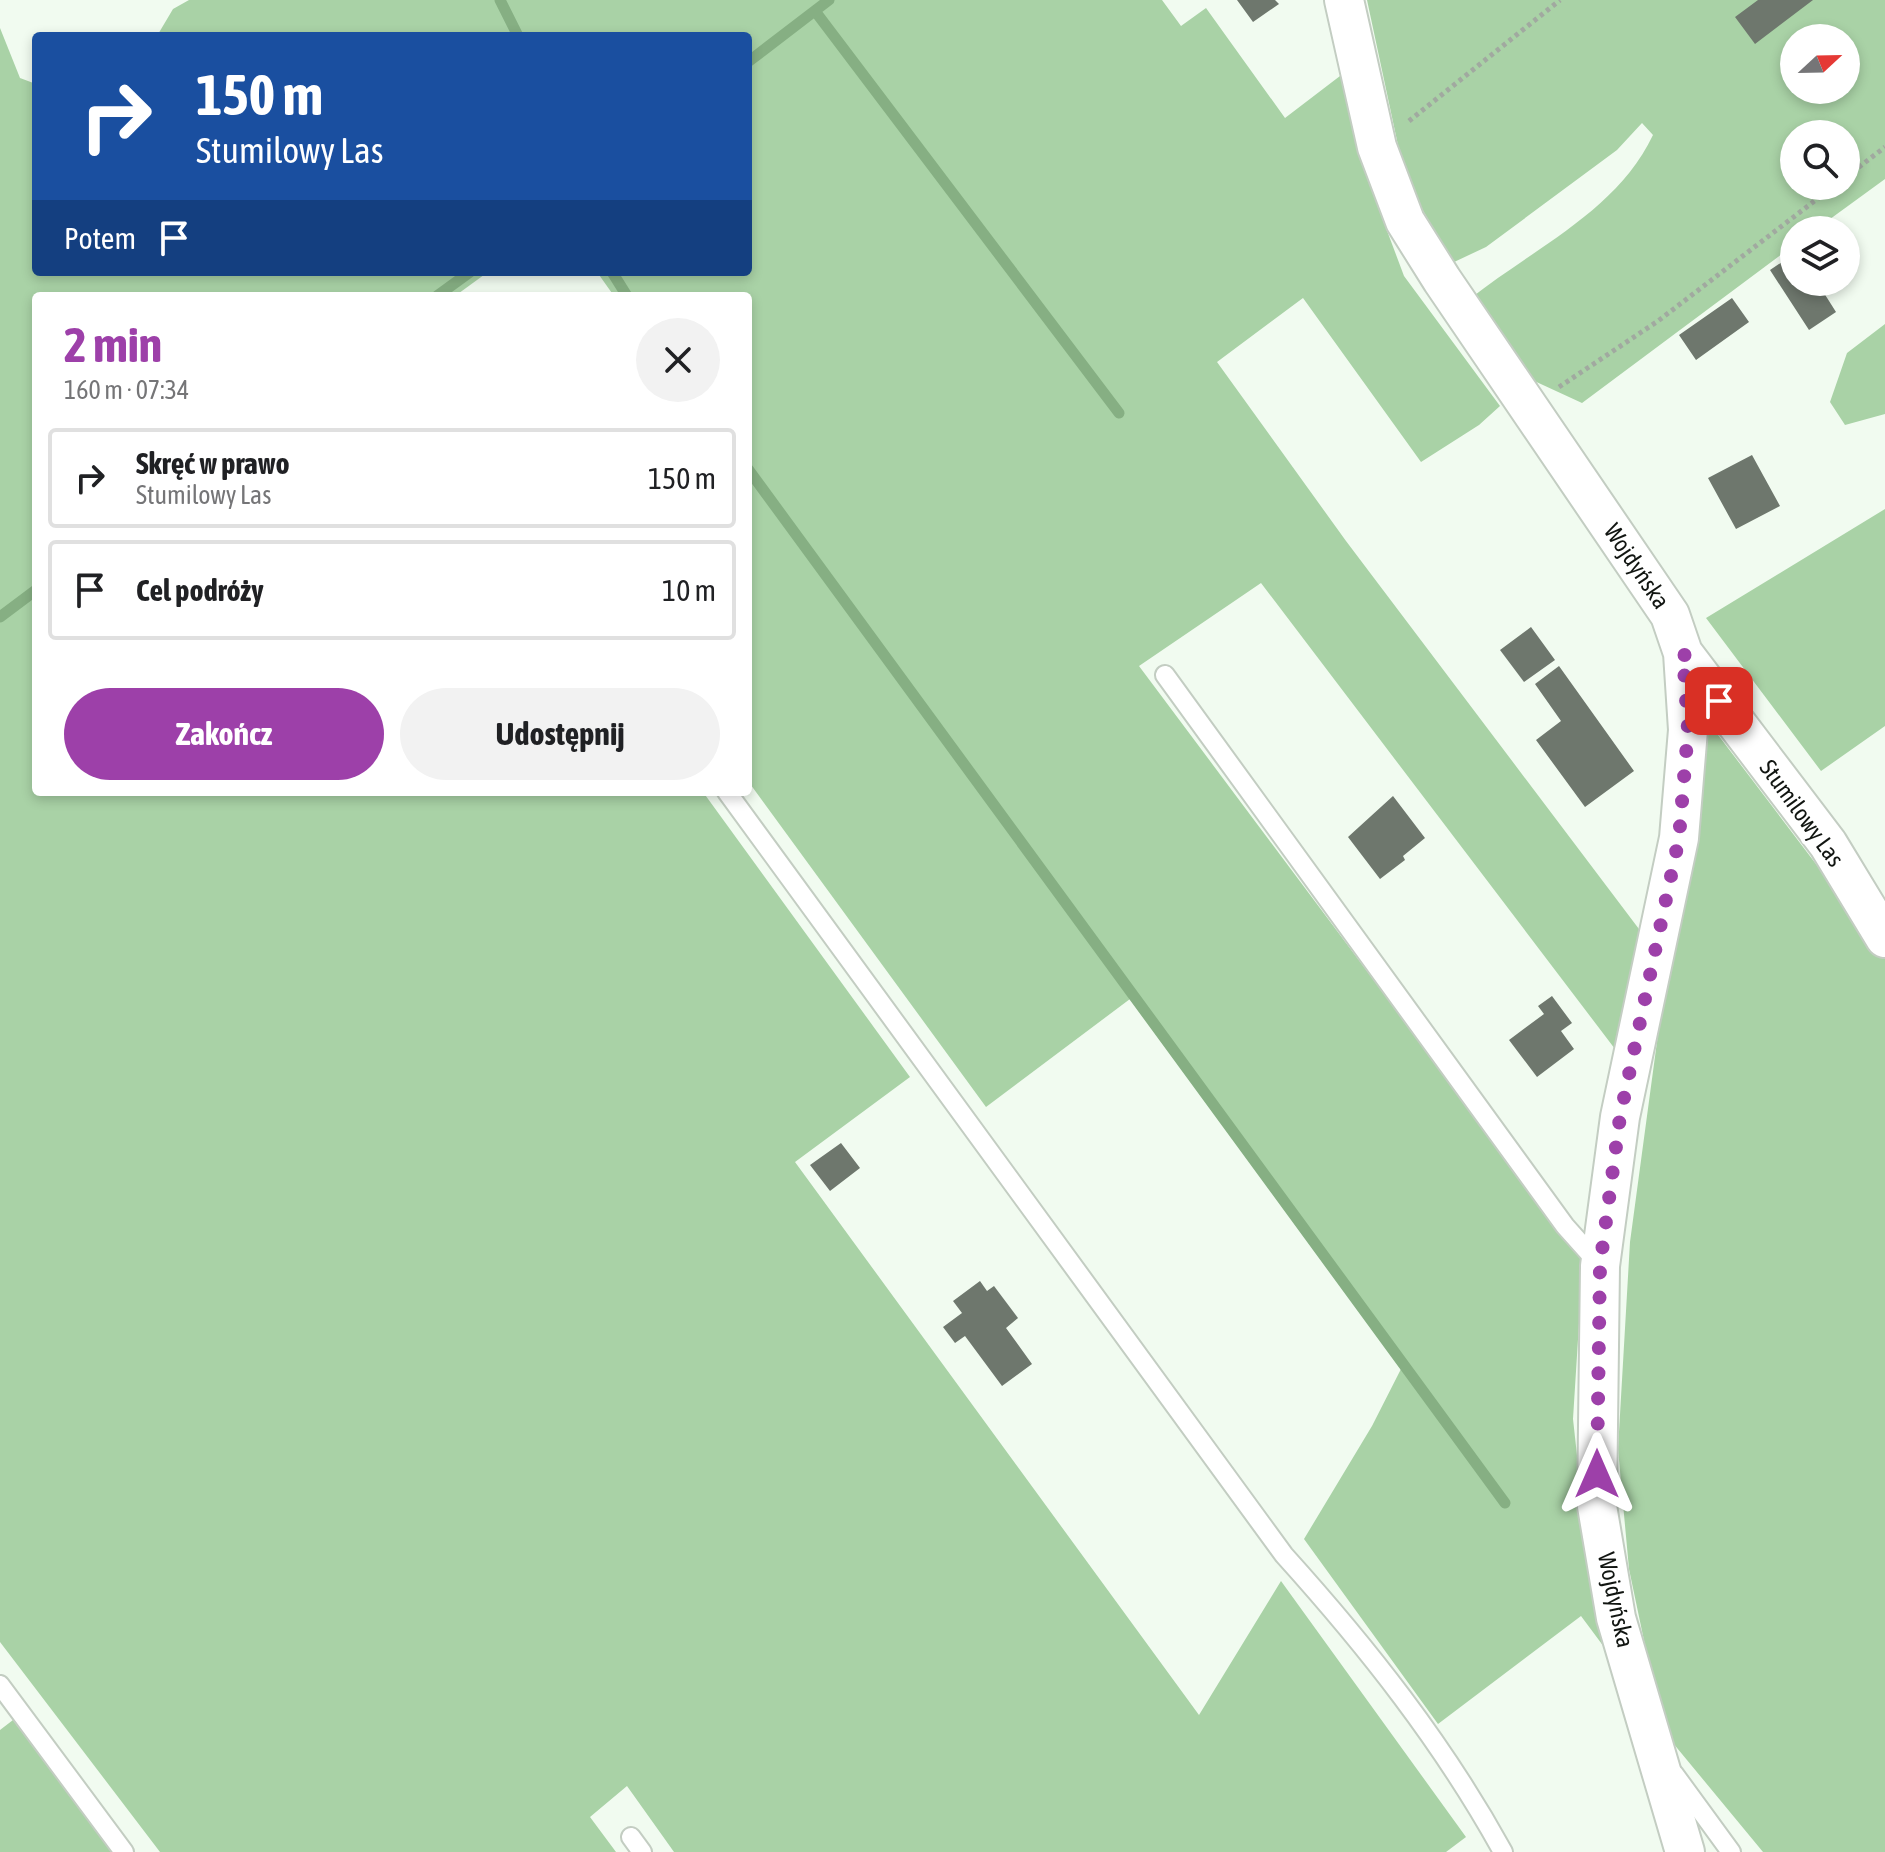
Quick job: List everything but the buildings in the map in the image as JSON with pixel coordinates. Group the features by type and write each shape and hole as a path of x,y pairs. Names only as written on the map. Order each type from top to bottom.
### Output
{"street":[{"name":"Wojdyńska","path":"1344,0 1377,147 1405,221 1670,615 1683,653 1688,730 1679,838 1620,1117 1600,1266 1597,1506 1616,1618 1685,1852"},
{"name":"Stumilowy Las","path":"1683,653 1828,844 1885,938"}],"lane":[{"path":"1165,675 1565,1226 1600,1266"},
{"path":"730,796 1284,1555 1355,1633 1440,1747 1473,1797 1503,1852"},
{"path":"0,1685 124,1852"},
{"path":"1656,1750 1731,1852"}],"path":[{"path":"1377,147 1560,0"},
{"path":"1860,166 1885,147"},
{"path":"1529,407 1658,321 1816,200"}],"green space":[{"path":"189,0 1162,0 1181,26 1206,8 1285,118 1340,76 1377,204 1404,276 1500,406 1479,425 1421,462 1303,298 1217,362 1346,541 1645,937 1615,1049 1261,583 1139,666 1583,1260 1573,1419 1588,1555 1610,1655 1581,1616 1438,1724 1304,1539 1372,1426 1401,1369 1130,999 986,1107 752,786 752,292 611,292 600,276 752,276 752,32 159,32 173,9"},
{"path":"1367,0 1885,0 1885,179 1860,197 1860,120 1780,120 1780,200 1856,200 1834,216 1780,216 1780,255 1582,403 1519,374 1471,298 1572,226 1618,186 1653,135 1642,123 1617,150 1486,247 1452,263 1405,178"},
{"path":"0,28 20,78 32,82 32,276 482,276 460,292 32,292 32,796 706,796 910,1077 795,1162 1199,1715 1281,1581 1466,1837 1446,1852 674,1852 627,1786 590,1817 616,1852 160,1852 0,1642"},
{"path":"1885,324 1885,414 1845,425 1830,402 1847,353"},
{"path":"1885,509 1885,726 1821,771 1706,618"},
{"path":"1709,723 1885,955 1885,1852 1763,1852 1663,1731 1629,1569 1618,1449 1630,1242 1666,975"},
{"path":"13,1720 112,1852 0,1852 0,1730"}],"waterway":[{"path":"500,0 516,32"},
{"path":"752,59 829,0"},
{"path":"815,11 1119,413"},
{"path":"442,292 464,276"},
{"path":"614,276 624,292"},
{"path":"752,474 1505,1503"},
{"path":"0,617 32,593"}],"route":[{"path":"1597,1474 1600,1266 1620,1117 1679,838 1688,730 1683,653 1719,701"}]}
